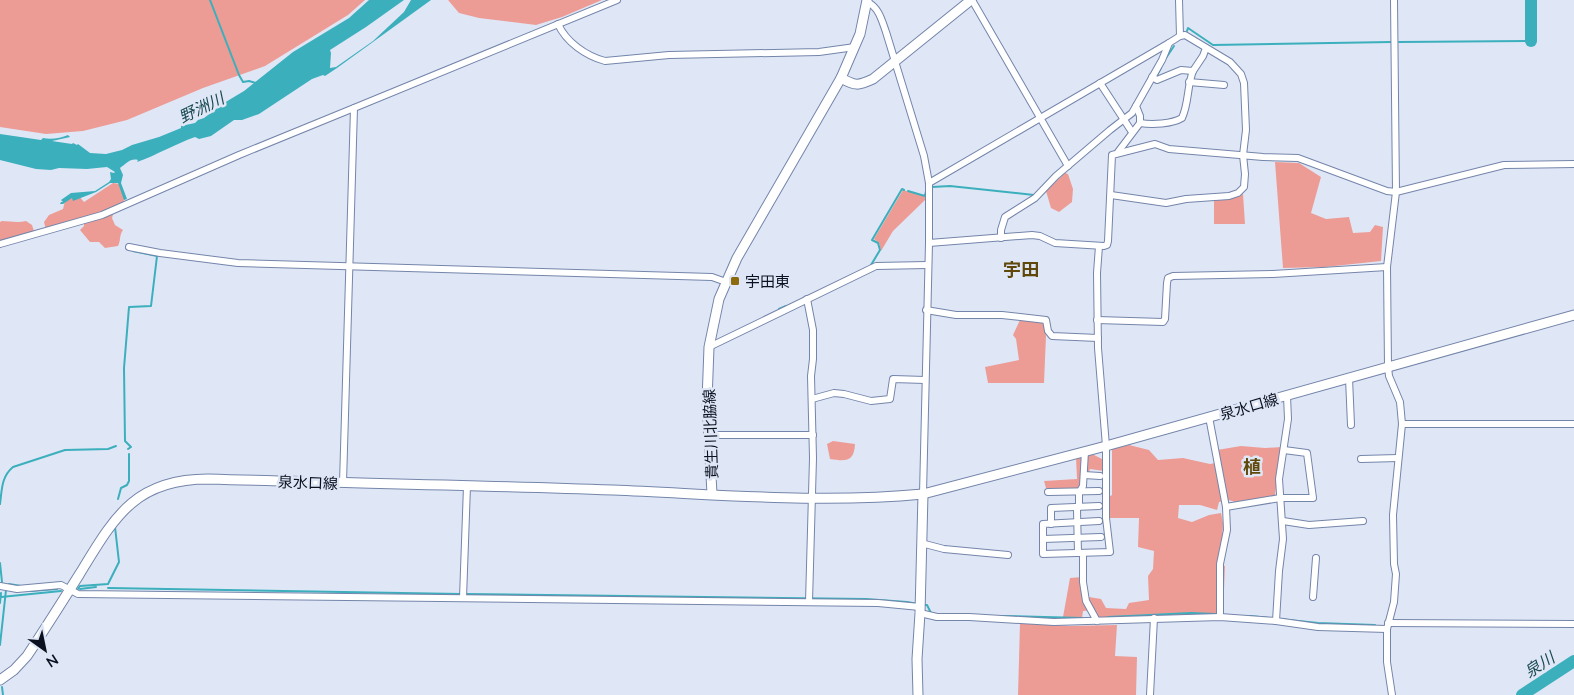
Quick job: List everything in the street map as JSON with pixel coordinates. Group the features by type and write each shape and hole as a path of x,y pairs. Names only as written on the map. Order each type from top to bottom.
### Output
{"main road":[{"path":"842,78 860,85 873,79 971,0"},
{"name":"貴生川北脇線","path":"867,1 860,34 842,78 737,258 726,282 714,318 709,347 707,401 712,494 812,498 894,497 923,494"},
{"name":"泉水口線","path":"923,494 1106,446 1574,315"},
{"name":"泉水口線","path":"0,680 14,670 27,656 101,539 123,510 139,496 162,485 176,481 198,479 712,494"},
{"path":"918,695 917,659 923,494"}],"street":[{"path":"0,244 102,215 239,155 617,0"},
{"path":"971,0 1068,166"},
{"path":"1179,0 1180,36"},
{"path":"1392,695 1387,662 1388,626 1394,602 1396,574 1393,515 1402,424 1401,407 1389,376 1388,367 1387,267 1396,192 1394,0"},
{"path":"867,1 880,14 896,61 924,156 928,183 929,243 923,494"},
{"path":"558,24 568,40 596,58 605,61 669,55 818,52 855,47"},
{"path":"928,183 1180,36 1185,35 1230,62 1241,74 1244,83 1246,130 1244,187 1238,193 1229,196 1186,199 1166,203 1111,195"},
{"path":"1001,238 1005,217 1035,198 1038,193 1068,166 1122,119 1132,113 1162,60 1169,43"},
{"path":"1140,122 1147,124 1170,122 1182,118 1186,109 1192,71 1203,56 1206,48"},
{"path":"1152,77 1157,80 1181,70 1192,71"},
{"path":"1189,82 1224,85"},
{"path":"1100,83 1132,132"},
{"path":"1118,152 1140,122 1136,106"},
{"path":"343,483 354,108"},
{"path":"929,243 1032,235 1040,236 1055,243 1107,245 1112,155 1155,144 1169,149 1298,158 1387,191 1396,192 1504,165 1574,164"},
{"path":"1099,246 1097,273 1098,338 1106,446 1106,518 1110,552 1043,554 1043,524 1099,521"},
{"path":"129,247 238,263 712,277 726,282"},
{"path":"709,347 876,266 927,265"},
{"path":"1098,320 1163,322 1165,319 1168,278 1173,276 1273,274 1387,267"},
{"path":"807,299 813,330 811,376 813,435 809,602"},
{"path":"926,310 956,315 1002,315 1046,320 1048,332 1052,336 1098,338"},
{"path":"1349,378 1351,425"},
{"path":"812,399 834,393 871,401 890,399 893,379 925,380"},
{"path":"1276,621 1283,539 1279,479 1288,419 1286,396"},
{"path":"1209,417 1226,507 1228,530 1220,564 1220,617"},
{"path":"1402,424 1574,424"},
{"path":"709,435 813,435"},
{"path":"1226,507 1280,498 1313,498 1307,453 1284,450"},
{"path":"1085,451 1083,486 1080,491 1078,507 1078,538 1086,601 1097,621"},
{"path":"1361,458 1398,458"},
{"path":"1084,475 1100,476"},
{"path":"463,598 467,486"},
{"path":"1048,492 1099,491"},
{"path":"1051,524 1051,508 1099,506"},
{"path":"1283,520 1309,525 1363,521"},
{"path":"1043,539 1101,537"},
{"path":"922,543 944,549 1008,555"},
{"path":"1313,597 1316,558"},
{"path":"0,586 17,588 61,585 78,594 878,603 920,610 937,617 1054,622 1220,617 1276,621 1318,627 1574,624"},
{"path":"1150,695 1154,618"}],"shaded area":[{"path":"0,0 365,0 348,15 265,66 203,88 127,120 83,131 46,134 0,127"},
{"path":"448,0 602,0 562,17 536,25 479,18 459,13"},
{"path":"1275,162 1299,163 1321,177 1311,213 1326,219 1349,217 1353,233 1370,232 1375,225 1383,227 1381,261 1325,267 1283,268"},
{"path":"1065,173 1068,174 1073,189 1072,202 1059,212 1051,208 1046,191"},
{"path":"113,183 120,184 125,195 123,205 115,208 112,218 115,225 123,230 118,246 105,248 99,242 90,242 80,230 84,223 46,230 44,222 49,215 63,209 65,201 78,195 84,202"},
{"path":"903,190 924,196 926,199 893,231 881,251 879,243 874,239"},
{"path":"1243,194 1245,224 1214,224 1214,200 1230,199"},
{"path":"26,221 32,225 34,231 0,245 0,222"},
{"path":"1020,320 1044,323 1046,336 1044,383 988,383 985,367 1019,360 1016,339 1013,335"},
{"path":"833,441 855,444 851,458 844,460 830,459 827,444"},
{"path":"1129,445 1149,450 1158,460 1183,458 1210,464 1221,462 1217,450 1241,446 1282,447 1274,501 1250,505 1229,500 1219,502 1217,510 1200,505 1179,505 1178,518 1192,522 1209,515 1221,513 1223,523 1221,565 1225,566 1223,613 1099,618 1094,610 1083,611 1082,618 1063,617 1070,578 1082,577 1089,597 1101,599 1106,608 1126,609 1129,603 1149,600 1148,576 1153,569 1154,551 1138,547 1139,518 1104,518 1102,501 1112,495 1112,449"},
{"path":"1092,454 1104,460 1104,471 1090,469 1085,487 1070,489 1046,488 1044,481 1077,479 1076,457"},
{"path":"1020,623 1069,626 1117,625 1115,656 1137,657 1136,695 1018,695"}],"water":[{"path":"369,0 404,0 330,50 330,68 336,67 373,41 404,12 411,0 431,0 325,76 312,79 259,114 242,120 234,120 211,136 199,139 195,137 137,162 138,160 128,162 120,168 123,175 121,183 127,199 124,200 118,183 110,183 96,192 73,201 72,198 60,204 63,202 61,200 71,193 95,191 109,182 111,179 110,172 115,172 107,167 87,169 59,168 51,170 36,169 0,160 0,134 41,140 43,138 49,139 68,135 70,137 52,141 78,144 90,153 106,154 159,137 181,128 181,126 195,123 244,91 293,52 349,18"}],"waterway":[{"path":"210,0 239,75 243,82 256,83"},
{"path":"1531,0 1531,41"},
{"path":"1187,31 1188,28 1213,45 1391,42"},
{"path":"1399,42 1531,41"},
{"path":"1164,61 1174,46"},
{"path":"1156,77 1161,68"},
{"path":"932,187 950,186 1034,195"},
{"path":"871,265 880,250 878,243 872,240 902,189 904,190"},
{"path":"908,191 925,196 926,191"},
{"path":"128,449 131,447 125,441 124,368 129,307 151,306 157,256 133,251"},
{"path":"779,309 786,306"},
{"path":"0,504 4,479 13,467 65,450 108,449 116,446"},
{"path":"118,499 121,488 127,485 129,481 129,454"},
{"path":"78,589 80,586 108,584 119,562 115,527"},
{"path":"0,563 2,582"},
{"path":"9,584 21,586"},
{"path":"80,589 96,587"},
{"path":"108,588 461,594"},
{"path":"31,591 57,589"},
{"path":"0,645 6,590"},
{"path":"1,597 61,591"},
{"path":"0,603 1,593"},
{"path":"466,594 866,599 918,604"},
{"path":"923,605 927,605 931,613"},
{"path":"1108,617 1191,613 1215,614"},
{"path":"1003,616 1083,618"},
{"path":"1250,616 1318,623 1375,625"},
{"name":"泉川","path":"1522,695 1574,661"},
{"path":"2,687 3,695"}],"place":[{"name":"宇田東","path":"735,281"}],"district":[{"name":"宇田","path":"1021,269"},
{"name":"植","path":"1252,466"}],"water label":[{"name":"野洲川","path":"201,107"}]}
